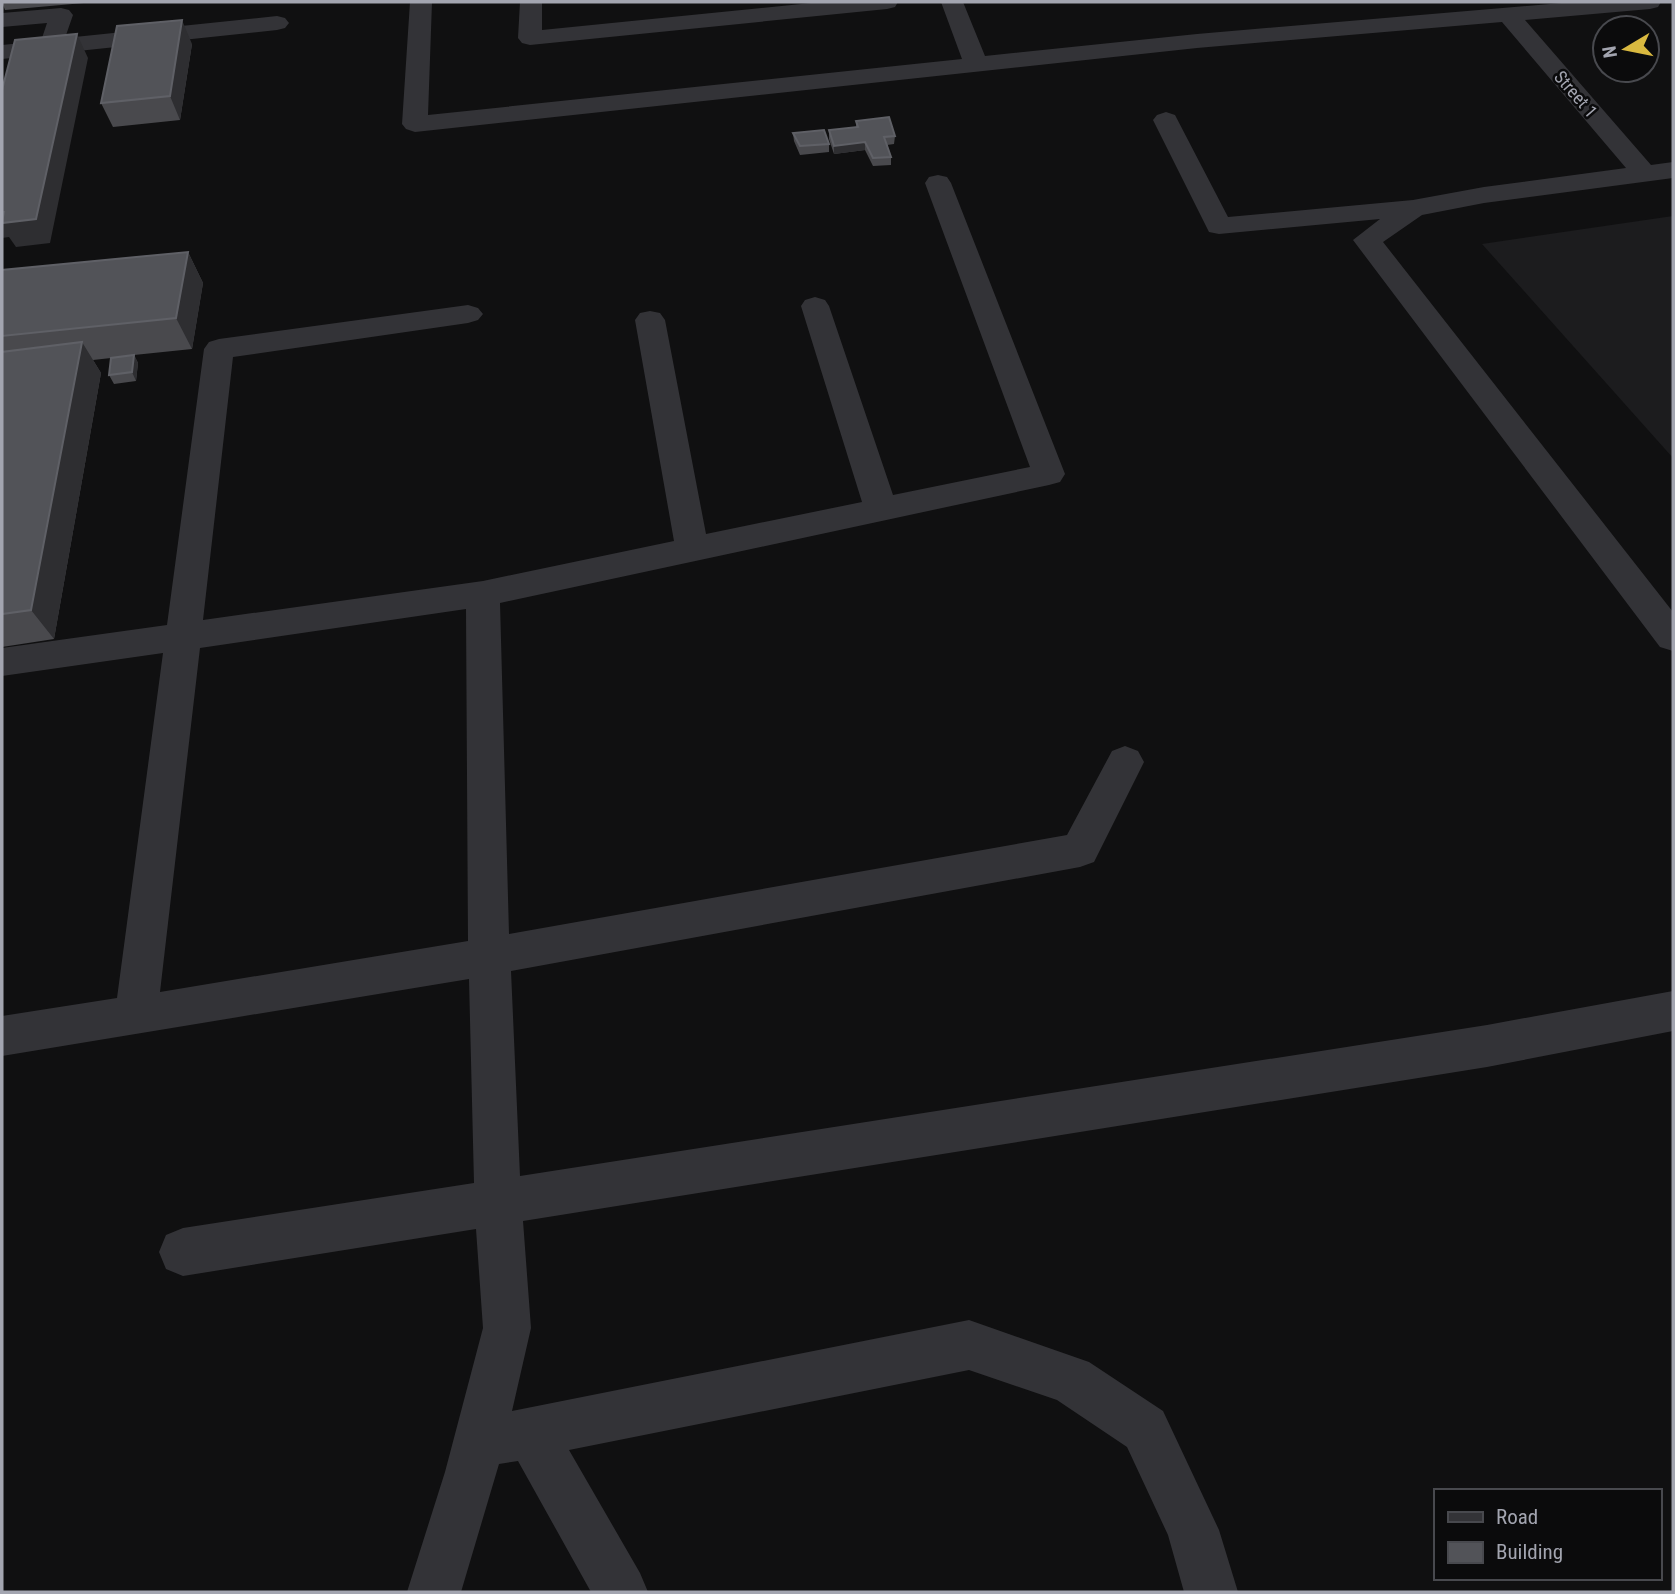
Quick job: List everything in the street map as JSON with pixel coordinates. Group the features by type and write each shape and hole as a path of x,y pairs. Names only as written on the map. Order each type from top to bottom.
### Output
{"street":[{"path":"421,2 415,124 1197,41 1650,2"},
{"path":"531,2 530,38 887,2"},
{"path":"952,2 976,65"},
{"name":"Street 1","path":"1508,14 1659,172"},
{"path":"2,20 61,15 51,46"},
{"path":"2,52 277,23"},
{"path":"1166,120 1219,226 1414,208 1659,172"},
{"path":"2,662 483,594 1049,474 938,183"},
{"path":"1414,208 1367,240 1673,637"},
{"path":"815,306 881,510"},
{"path":"136,1016 181,636 219,349 468,314"},
{"path":"650,320 692,550"},
{"path":"434,1592 478,1443 507,1328 498,1202 489,956 483,594"},
{"path":"2,1036 489,956 1080,850 1125,761"},
{"path":"184,1252 1474,1048 1673,1012"},
{"path":"478,1443 969,1345 1071,1380 1145,1429 1193,1530 1211,1592"},
{"path":"530,1432 621,1592"}],"shaded area":[{"path":"1673,216 1673,458 1482,244"}],"building":[{"path":"182,20 170,96 101,103 117,26"},
{"path":"77,34 36,219 2,223 2,90 15,40"},
{"path":"889,117 895,136 884,137 891,157 873,158 865,142 834,146 829,130 858,127 856,121"},
{"path":"824,130 829,144 800,146 793,133"},
{"path":"188,252 176,318 2,336 2,270"},
{"path":"82,342 31,610 2,614 2,352"},
{"path":"134,355 132,372 109,375 111,358"}]}
